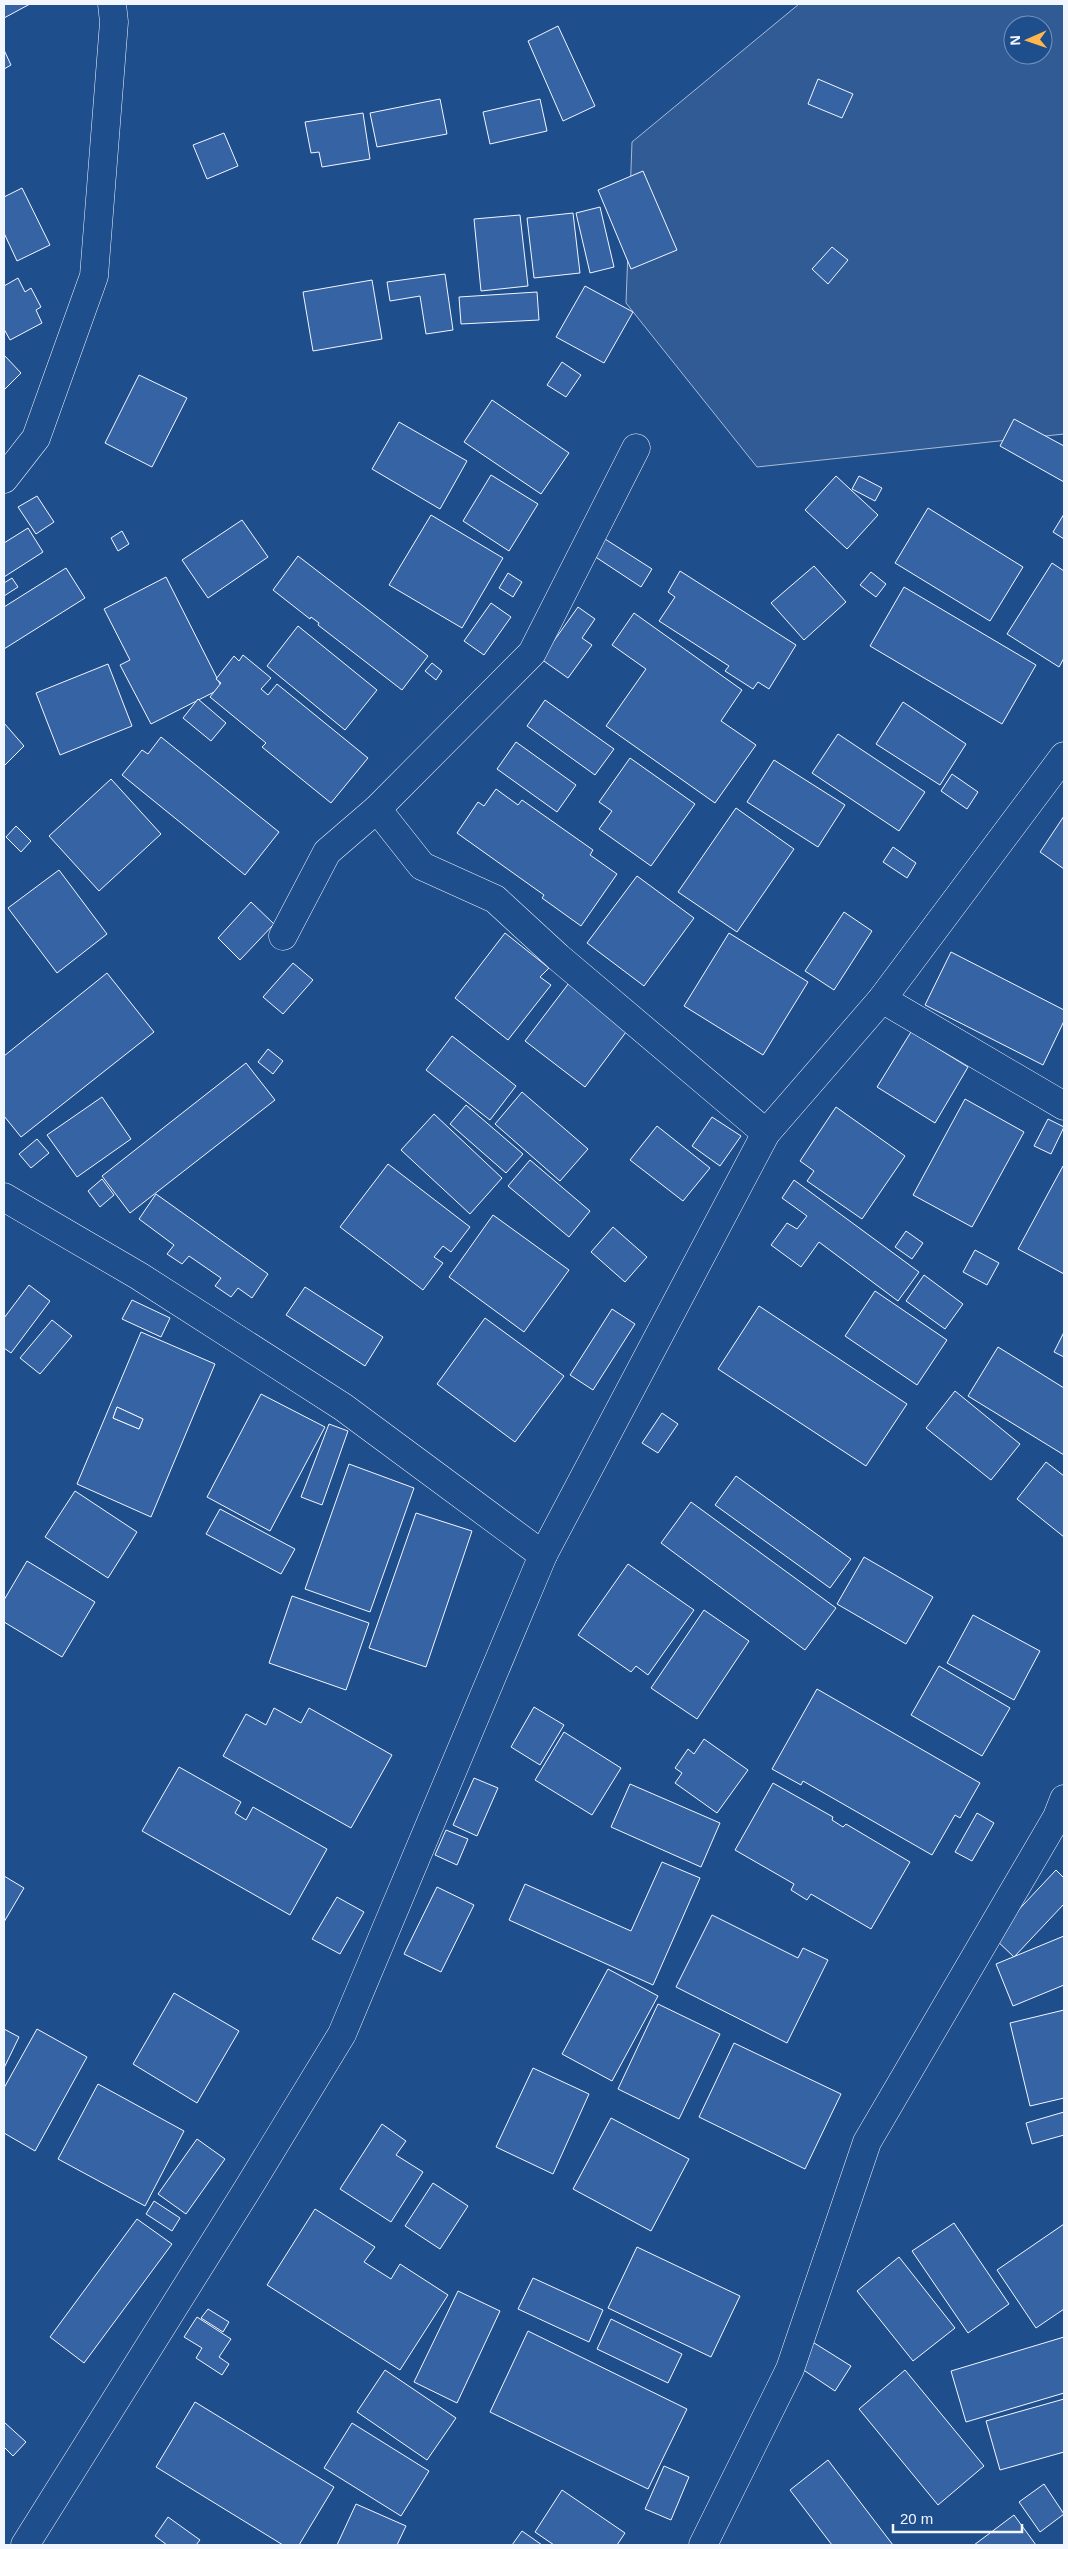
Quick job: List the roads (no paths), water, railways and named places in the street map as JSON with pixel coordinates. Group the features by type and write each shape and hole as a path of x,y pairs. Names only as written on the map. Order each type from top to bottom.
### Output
{"street":[{"path":"4,479 36,438 94,276 114,22 112,4"},
{"path":"283,936 327,852 377,809 532,653 636,448"},
{"path":"25,2545 247,2190 342,2034 543,1555 766,1133 882,999 1064,756"},
{"path":"377,809 422,866 495,899 558,957 766,1133"},
{"path":"882,999 1064,1106"},
{"path":"4,1197 139,1276 343,1407 543,1555"},
{"path":"703,2545 790,2369 867,2142 1062,1813"}]}
